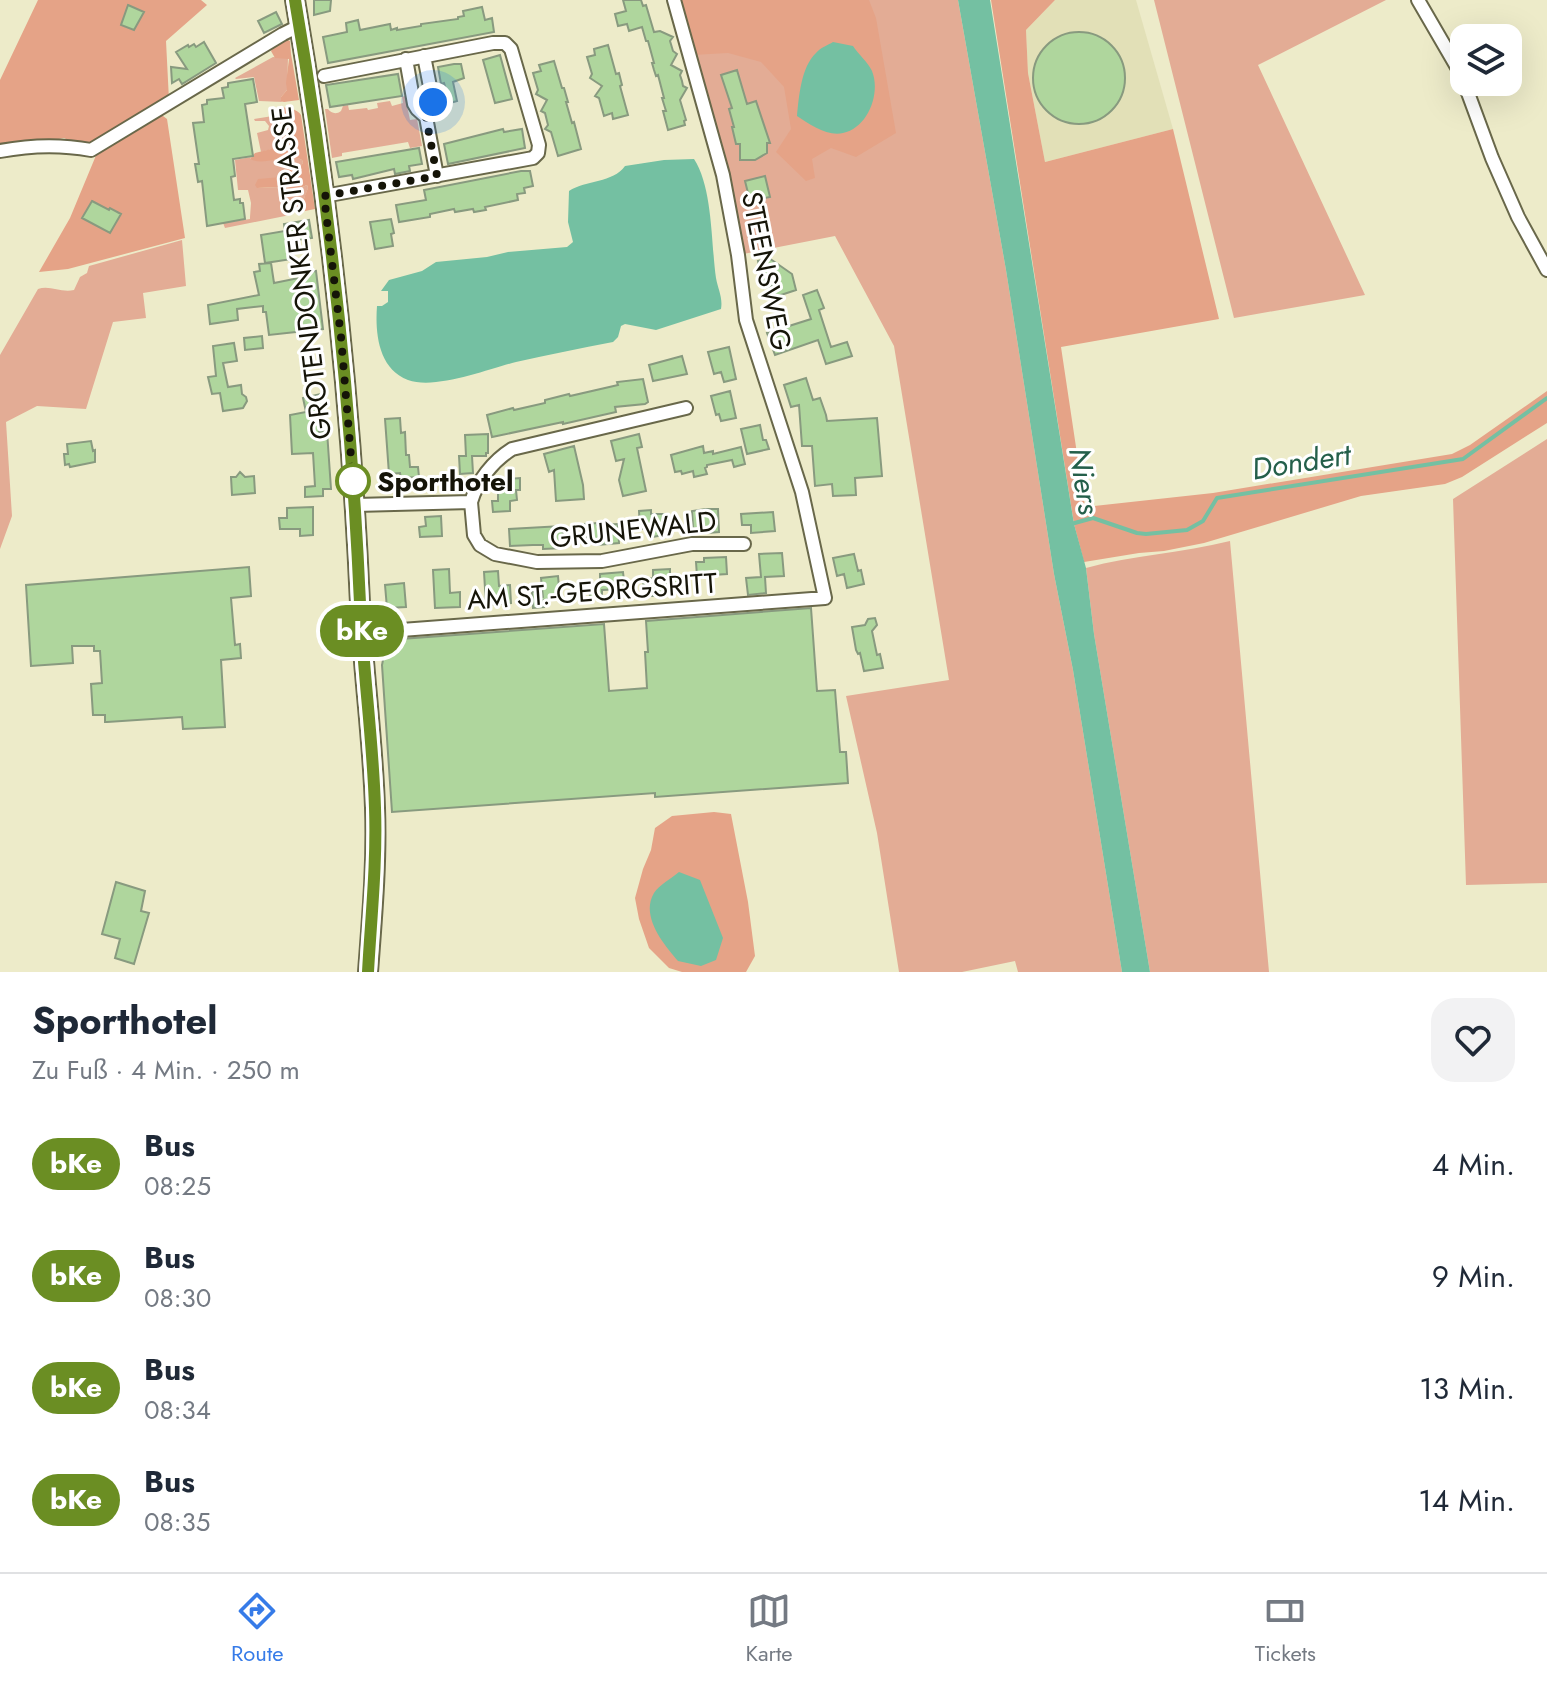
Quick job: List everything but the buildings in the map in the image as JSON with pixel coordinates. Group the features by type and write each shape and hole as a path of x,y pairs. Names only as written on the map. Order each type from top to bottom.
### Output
{"main road":[{"name":"GROTENDONKER STRASSE","path":"295,0 324,196 356,505 375,807 368,972"}],"street":[{"name":"STEENSWEG","path":"674,0 723,175 746,320 802,492 825,598"},
{"path":"1418,0 1461,74 1492,158 1518,217 1547,270"},
{"path":"0,151 29,145 61,145 91,150 299,26"},
{"path":"324,76 505,43 509,45 517,67 539,145 538,153 533,158 324,196"},
{"path":"424,56 433,102 426,117"},
{"path":"406,59 414,104 426,117 437,176"},
{"path":"356,505 471,502 475,487 501,456 512,449 686,408"},
{"name":"GRUNEWALD","path":"471,502 474,535 480,545 495,554 537,562 602,561 692,544 744,544"},
{"name":"AM ST.-GEORGSRITT","path":"362,633 825,598"}],"shaded area":[{"path":"38,0 201,0 207,5 166,41 169,100 160,107 167,119 185,238 68,269 39,272 70,218 97,153 64,138 0,150 0,80"},
{"path":"674,0 958,0 1006,270 1122,972 1018,972 1015,961 962,972 899,972 877,833 846,696 949,680 894,346 835,236 738,255"},
{"path":"680,0 869,0 876,18 896,133 856,157 831,148 812,159 815,178 806,181 776,152 791,129 784,87 761,62 728,53 693,55"},
{"path":"958,0 990,0 1074,524 1086,568 1094,634 1150,972 1122,972 1006,270"},
{"path":"991,0 1055,0 1026,30 1028,73 1045,162 1173,129 1219,319 1061,347 1085,507 1213,493 1452,454 1470,445 1547,391 1547,423 1462,477 1445,484 1361,496 1204,543 1084,562 1074,524"},
{"path":"1055,0 1136,0 1173,129 1045,162 1028,73 1026,30"},
{"path":"1154,0 1386,0 1258,65 1365,295 1234,318"},
{"path":"285,39 290,41 299,100 284,102 281,97 287,90 289,59 275,58 271,51"},
{"path":"833,42 853,46 870,68 875,89 866,117 852,130 837,134 819,129 797,116 807,66 818,51"},
{"path":"273,57 288,58 287,90 281,97 284,102 259,101 254,77 235,78"},
{"path":"405,96 410,120 417,119 422,146 410,148 408,142 342,153 342,156 332,158 325,109 337,113 348,105 349,110 368,110 378,108 377,103 390,101 392,106 403,103 402,97"},
{"path":"278,107 294,110 301,115 315,209 305,211 304,208 307,185 295,190 257,188 255,185 258,179 281,177 286,167 299,168 303,163 296,158 250,159 255,153 295,143 291,130 276,112"},
{"path":"279,115 292,131 295,143 261,152 257,133 268,130 269,126 265,121 254,119"},
{"path":"251,157 281,160 296,157 302,160 299,169 286,167 281,177 257,188 295,190 307,185 302,204 305,211 225,228 223,223 250,219 248,190 238,190 235,160"},
{"path":"694,159 708,200 721,309 656,330 625,324 613,342 516,362 447,381 408,380 398,375 384,359 378,338 377,306 388,302 388,291 381,291 389,280 422,271 436,262 567,247 573,242 568,222 569,191 614,176 625,166"},
{"path":"182,240 186,286 143,293 146,318 113,322 86,409 37,406 6,422 12,516 0,549 0,355 38,289 74,290 89,266"},
{"path":"1547,439 1547,883 1466,885 1453,499"},
{"path":"1230,541 1269,972 1150,972 1094,634 1086,568"},
{"path":"714,812 731,814 755,956 746,972 682,972 669,968 649,948 635,898 655,828 672,816"},
{"path":"679,872 700,880 723,938 716,960 701,966 678,961 661,939 652,920 650,902 654,893"}],"waterway":[{"name":"Dondert","path":"1071,524 1093,518 1137,533 1187,530 1203,521 1217,498 1463,459 1547,398"}],"bus line":[{"name":"bKe","path":"295,0 342,345 356,505 375,807 368,972"}],"place":[{"name":"Sporthotel","path":"353,481"}],"route":[{"path":"353,481 341,337 324,196 437,176 426,117 433,102"}],"water label":[{"name":"Niers","path":"1084,481"}]}
